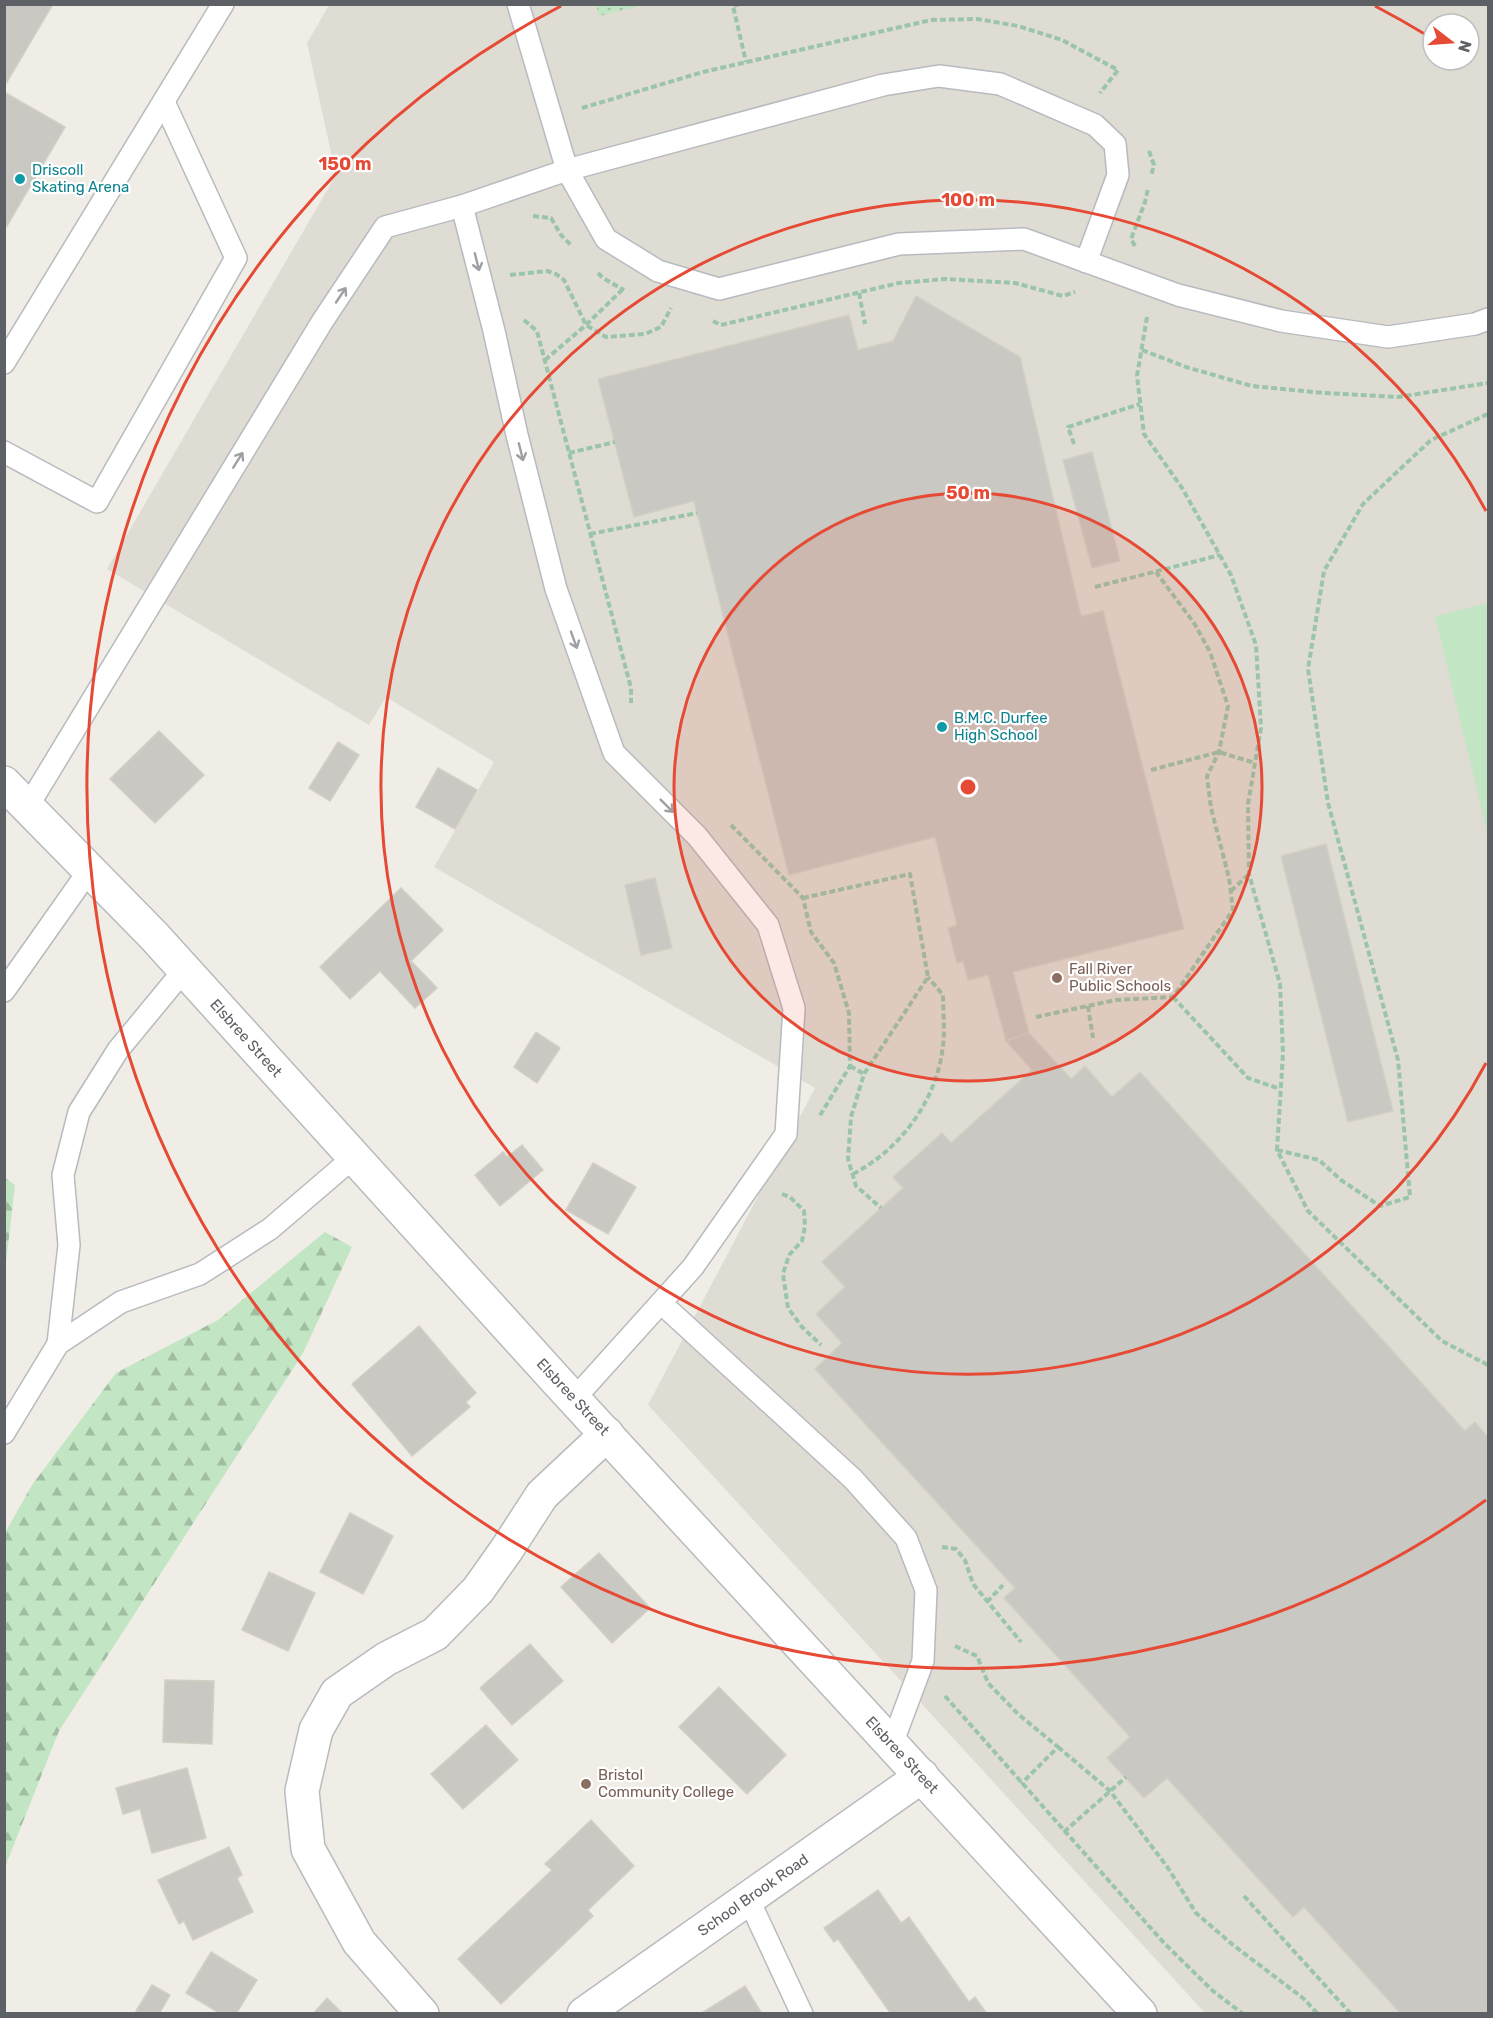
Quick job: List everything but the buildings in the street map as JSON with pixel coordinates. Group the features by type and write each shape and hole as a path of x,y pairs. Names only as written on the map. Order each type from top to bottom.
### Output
{"street":[{"name":"Elsbree Street","path":"4,783 90,869 184,970 1140,2013"},
{"path":"422,2013 359,1942 308,1849 302,1791 316,1730 337,1693 386,1659 435,1634 478,1590 542,1495 607,1434"},
{"name":"School Brook Road","path":"584,2013 922,1776"}],"lane":[{"path":"4,363 223,4"},
{"path":"518,4 567,170 606,239 658,271 719,289 899,244 1024,239 1178,295 1281,321 1388,337 1475,324 1488,319"},
{"path":"28,806 322,322 386,227 462,206 567,170 883,85 939,76 1000,84 1095,125 1115,144 1118,175 1086,262"},
{"path":"4,452 97,502 236,258 164,102"},
{"path":"462,206 556,589 614,753 697,836 768,925 794,1008 786,1134 693,1267 574,1398"},
{"path":"4,991 90,869"},
{"path":"4,1433 58,1344 69,1245 63,1175 79,1112 118,1050 184,970"},
{"path":"58,1344 121,1302 200,1274 270,1229 354,1157"},
{"path":"661,1303 853,1479 906,1538 926,1590 923,1661 892,1744"},
{"path":"748,1898 802,2013"}],"path":[{"path":"740,4 733,6 746,62"},
{"path":"528,215 550,218 561,235 575,249"},
{"path":"504,270 508,283"},
{"path":"506,276 547,271 556,274 564,280 586,325 606,337 645,334 661,327 671,307"},
{"path":"596,271 603,278 633,295"},
{"path":"712,321 721,325 899,283 945,279 1015,283 1063,296 1080,291"},
{"path":"545,360 623,289"},
{"path":"859,293 865,324"},
{"path":"662,304 678,308"},
{"path":"1138,313 1149,317 1137,376 1144,434 1182,489 1231,575 1256,645 1261,728 1248,804 1249,874 1280,984 1283,1053 1277,1150 1308,1211 1442,1341 1488,1365"},
{"path":"521,317 537,331 631,688 630,709"},
{"path":"1142,350 1186,367 1252,386 1324,393 1398,397 1488,383"},
{"path":"1074,444 1068,427 1140,404"},
{"path":"1277,1150 1319,1160 1341,1180 1380,1206 1410,1197 1398,1060 1328,802 1308,669 1324,571 1363,504 1431,440 1488,414"},
{"path":"569,453 615,442"},
{"path":"590,534 697,513"},
{"path":"1095,587 1220,555"},
{"path":"1156,572 1194,623 1210,652 1228,706 1219,752 1207,776 1211,808 1231,891 1233,910 1173,998"},
{"path":"1151,770 1219,752 1255,763"},
{"path":"724,818 803,898 811,932 834,963 849,1013 850,1066 816,1121"},
{"path":"803,898 910,874 928,977 943,995 943,1046 935,1086 919,1115 898,1139 873,1164 853,1174"},
{"path":"1231,891 1249,874"},
{"path":"881,1208 856,1186 848,1158 851,1117 864,1074 928,977"},
{"path":"1036,1017 1116,1000 1173,998 1248,1078 1280,1089"},
{"path":"1088,1006 1093,1038"},
{"path":"850,1066 864,1074"},
{"path":"786,1185 780,1193 790,1197 804,1211 805,1226 802,1241 789,1255 783,1274 788,1308 802,1327 821,1345"},
{"path":"944,1557 939,1546 956,1549 965,1560 973,1584 1021,1642"},
{"path":"987,1602 1003,1585"},
{"path":"948,1644 977,1656 988,1683 1018,1714 1110,1791 1168,1868 1196,1912 1233,1945 1303,1998 1318,2013"},
{"path":"945,1688 945,1699 1164,1943 1213,1991 1243,2013"},
{"path":"1021,1784 1058,1747"},
{"path":"1064,1832 1126,1778"},
{"path":"1244,1896 1351,2013"}],"shaded area":[{"name":"Fall River Public Schools","path":"329,5 1488,5 1488,2013 1205,2013 648,1405 815,1088 434,867 494,762 386,697 369,725 107,569 336,175 307,43"}],"green space":[{"path":"596,4 645,4 645,5 599,16"},
{"path":"1488,603 1488,836 1435,616"},
{"path":"5,1178 15,1185 5,1272"},
{"path":"325,1232 352,1247 303,1353 59,1731 5,1867 5,1533 32,1485 116,1373 218,1320"}],"place":[{"name":"Driscoll Skating Arena","path":"20,179"},
{"name":"B.M.C. Durfee High School","path":"942,727"},
{"name":"Fall River Public Schools","path":"1057,978"},
{"name":"Bristol Community College","path":"586,1784"}]}
